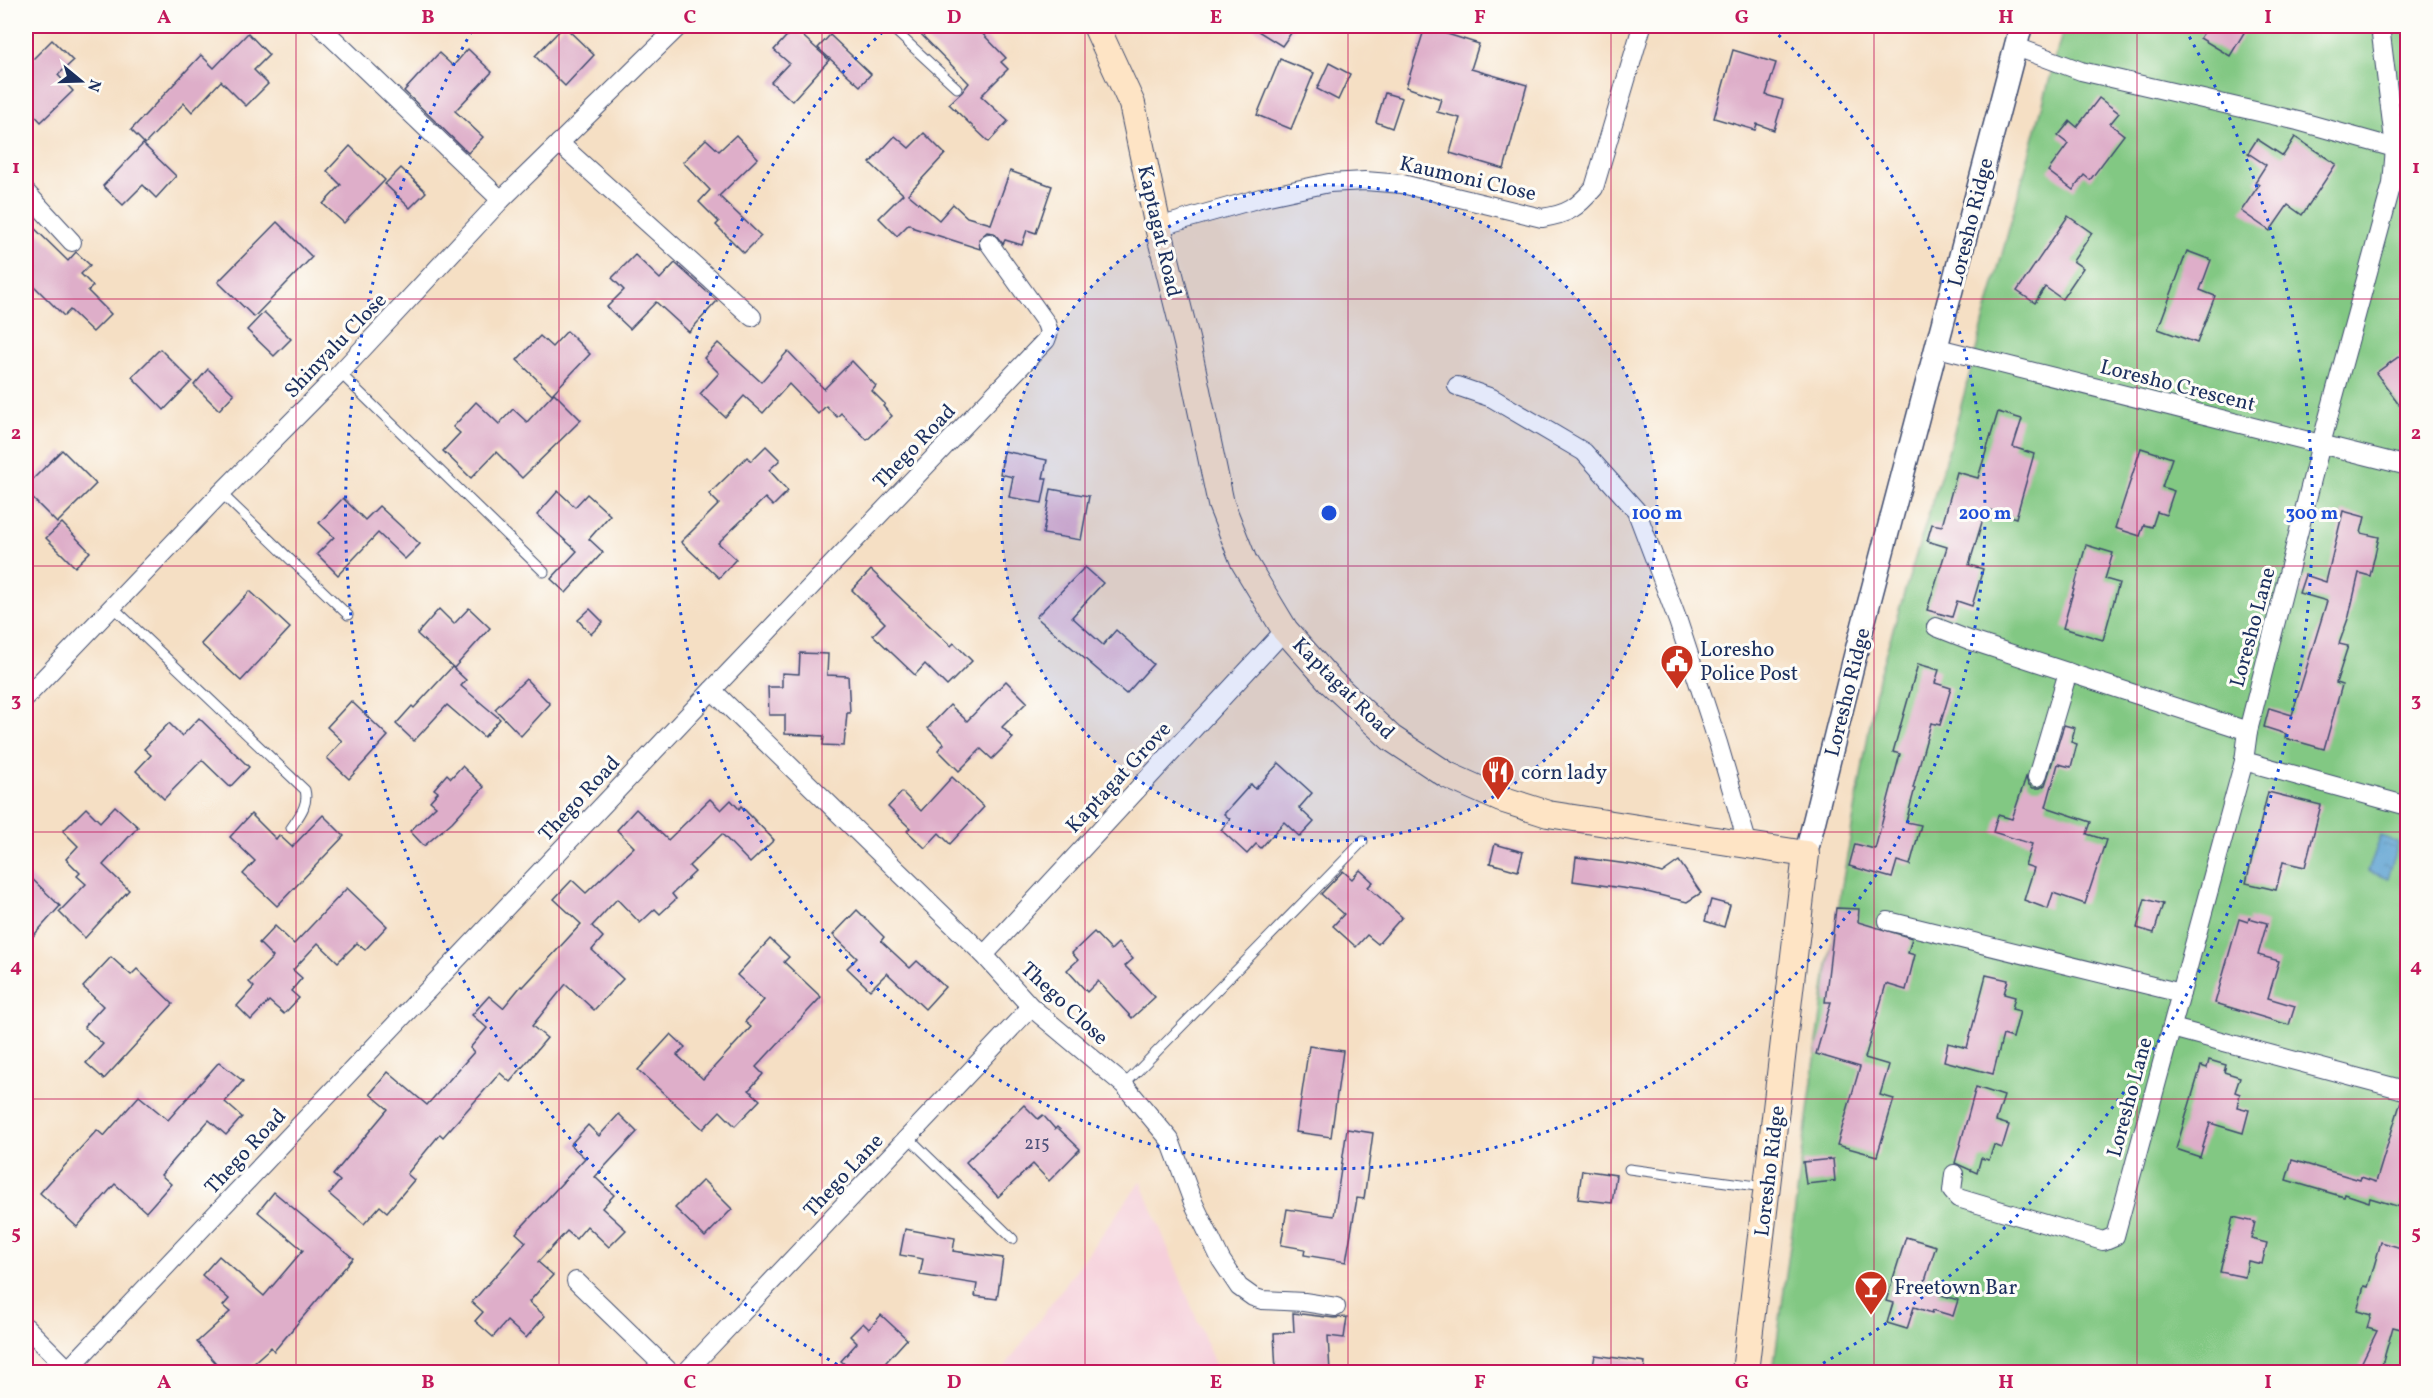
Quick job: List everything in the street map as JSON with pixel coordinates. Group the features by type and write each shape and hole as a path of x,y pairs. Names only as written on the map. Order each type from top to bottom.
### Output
{"main road":[{"name":"Kaptagat Road","path":"1096,26 1132,104 1221,504 1244,562 1285,630 1331,682 1391,738 1447,774 1501,799 1548,814 1806,855"},
{"name":"Loresho Ridge","path":"1745,1372 1806,855"}],"street":[{"path":"320,26 501,200"},
{"name":"Shinyalu Close","path":"26,697 340,373 501,200 679,26"},
{"name":"Kaumoni Close","path":"1158,227 1264,197 1329,183 1365,181 1401,184 1542,218 1562,215 1580,204 1594,188 1642,26"},
{"name":"Loresho Lane","path":"1954,1174 1952,1191 1958,1198 2103,1241 2115,1236 2244,761 2248,731 2321,444 2400,185 2380,26"},
{"path":"2018,36 2081,71 2298,121 2395,148"},
{"name":"Loresho Ridge","path":"1806,855 2018,36"},
{"path":"559,143 752,317"},
{"path":"26,192 72,242"},
{"name":"Thego Road","path":"68,1371 1046,340 1049,332 1046,323 989,243"},
{"name":"Loresho Crescent","path":"1938,348 2408,466"},
{"path":"1457,386 1492,398 1584,452 1636,510 1681,632 1748,846"},
{"path":"1936,627 2248,731"},
{"name":"Kaptagat Grove","path":"984,955 1285,630"},
{"path":"2037,777 2068,672"},
{"name":"Thego Close","path":"712,690 984,955 1030,1007 1124,1085 1170,1140 1193,1202 1216,1251 1239,1287 1252,1297 1262,1300 1304,1302 1336,1307"},
{"path":"2244,761 2408,806"},
{"path":"1888,921 2181,993"},
{"name":"Thego Lane","path":"686,1372 1030,1007"},
{"path":"2172,1028 2408,1091"},
{"path":"576,1281 670,1372"},
{"path":"26,1328 68,1371"}],"lane":[{"path":"890,26 957,88"},
{"path":"340,373 544,572"},
{"path":"221,494 348,615"},
{"path":"112,606 305,790 307,798 305,806 291,828"},
{"path":"1124,1085 1363,841"},
{"path":"909,1138 1013,1239"},
{"path":"1629,1169 1767,1187"}],"shaded area":[{"path":"1141,1181 1218,1372 1001,1372"}],"green space":[{"path":"2064,26 2407,26 2407,1372 1773,1372 1826,977 1878,678 1953,435"}],"water":[{"path":"2381,836 2398,843 2388,879 2368,871"}],"building":[{"path":"564,26 594,55 565,86 535,56"},
{"path":"913,26 975,26 1006,58 1001,62 1008,69 981,96 1008,121 989,142 949,104 969,83"},
{"path":"1250,26 1296,26 1282,46"},
{"path":"2208,26 2248,26 2230,56 2200,38"},
{"path":"1425,27 1479,44 1471,69 1527,85 1504,169 1450,153 1460,118 1437,112 1441,99 1406,87"},
{"path":"794,28 829,60 792,101 771,82 789,63 774,50"},
{"path":"248,33 269,55 254,70 268,84 246,106 221,81 192,112 184,103 145,144 131,130 201,55 214,68"},
{"path":"830,35 871,74 860,86 818,48"},
{"path":"52,40 73,61 58,75 73,91 41,122 26,106 26,66"},
{"path":"468,49 492,72 455,111 483,137 468,153 404,91 439,53 453,66"},
{"path":"1733,50 1776,63 1766,95 1783,100 1774,130 1757,124 1755,130 1714,118"},
{"path":"1280,59 1314,73 1291,129 1257,115"},
{"path":"1329,63 1350,74 1338,100 1317,89"},
{"path":"1385,93 1402,98 1392,128 1376,122"},
{"path":"2099,98 2119,113 2110,124 2124,135 2090,180 2084,175 2073,190 2048,171 2068,144 2058,136 2070,121 2077,127"},
{"path":"924,133 945,154 908,194 939,220 953,204 967,217 991,224 1010,171 1052,186 1036,233 1027,230 1022,245 1005,240 1003,244 994,233 987,232 979,239 980,249 914,228 909,224 897,236 879,218 903,194 870,163 895,136 909,148"},
{"path":"736,135 758,158 719,196 761,236 744,253 716,225 719,222 699,202 710,190 683,162 706,139 719,151"},
{"path":"2295,137 2336,164 2302,215 2288,205 2270,231 2241,211 2259,185 2255,182 2266,165 2248,153 2257,139 2283,156"},
{"path":"143,144 176,176 156,198 143,185 123,205 103,186"},
{"path":"350,146 385,180 344,223 323,204 341,185 327,171"},
{"path":"401,168 426,192 410,208 385,184"},
{"path":"2068,216 2092,233 2073,261 2083,268 2062,299 2045,287 2035,303 2017,291"},
{"path":"26,220 68,261 76,252 90,265 81,274 93,286 88,291 111,314 93,332 70,310 64,316 26,278"},
{"path":"277,222 312,257 254,317 218,282"},
{"path":"2187,251 2211,260 2200,290 2215,296 2197,343 2158,329"},
{"path":"635,255 660,279 675,263 717,301 689,332 656,302 630,329 607,307 624,290 612,278"},
{"path":"264,312 291,339 274,356 247,330"},
{"path":"567,331 590,354 552,394 517,360 540,336 552,347"},
{"path":"718,343 761,382 788,351 824,389 852,361 876,386 872,391 885,404 883,406 892,416 867,440 841,413 837,417 826,406 818,414 789,384 763,413 744,396 725,417 700,394 719,373 704,358"},
{"path":"160,349 192,381 164,410 132,377"},
{"path":"2408,350 2408,416 2376,373"},
{"path":"208,369 234,394 219,410 194,385"},
{"path":"554,393 581,420 522,478 496,452 471,478 443,451 460,433 453,427 476,402 499,424 513,409 527,422"},
{"path":"1998,412 2022,419 2013,447 2034,454 2016,518 1986,509 1969,565 1983,569 1972,606 1957,601 1952,617 1927,610 1947,547 1927,541 1932,524 1942,526 1957,472 1978,478"},
{"path":"766,446 780,460 769,470 788,491 773,506 765,498 718,543 736,559 719,578 681,542 719,504 709,494 747,457 751,461"},
{"path":"2141,448 2172,458 2162,487 2174,491 2166,515 2157,512 2152,527 2144,525 2140,536 2115,528"},
{"path":"62,450 96,484 57,523 26,492 26,486"},
{"path":"1004,451 1047,460 1043,478 1047,478 1042,503 1009,497 1013,477 1000,474"},
{"path":"1051,489 1089,496 1081,540 1043,534"},
{"path":"558,491 575,507 587,494 610,515 589,539 603,552 566,593 551,579 577,551 537,515"},
{"path":"343,498 365,520 379,506 420,544 405,559 378,533 338,575 317,554 334,537 319,523"},
{"path":"2343,511 2365,517 2361,533 2379,537 2370,576 2359,573 2349,616 2339,644 2348,646 2336,683 2342,685 2324,749 2285,738 2286,734 2264,727 2269,708 2292,715 2327,601 2299,593 2305,575 2326,582"},
{"path":"62,523 90,552 75,567 46,538"},
{"path":"2086,545 2113,553 2105,579 2119,583 2103,640 2063,628"},
{"path":"1085,567 1103,583 1072,617 1103,645 1116,630 1153,664 1126,694 1036,617"},
{"path":"871,570 951,646 954,643 972,661 947,686 925,664 915,675 873,635 885,623 852,590"},
{"path":"250,591 290,628 241,681 201,644"},
{"path":"469,608 490,628 454,668 417,634 439,609 454,624"},
{"path":"590,609 603,622 591,634 578,620"},
{"path":"800,653 828,654 827,675 848,676 850,713 847,713 844,746 823,745 824,736 785,734 785,715 769,715 768,687 782,687 782,673 799,674"},
{"path":"1918,664 1939,670 1935,683 1951,688 1940,725 1931,723 1913,788 1915,788 1906,822 1921,825 1910,865 1897,861 1892,878 1849,866 1855,844 1875,849 1900,754 1893,752"},
{"path":"452,667 466,680 461,686 500,719 484,737 447,705 414,741 396,724"},
{"path":"526,679 550,704 521,736 495,709"},
{"path":"1006,681 1027,702 1002,727 1013,738 992,759 981,749 959,771 938,750 944,744 928,728 950,705 967,721"},
{"path":"351,701 388,736 349,779 327,758 342,741 327,727"},
{"path":"199,718 249,767 230,787 202,760 164,799 136,771 151,755 144,749 169,723 182,736"},
{"path":"2064,725 2075,728 2071,742 2077,744 2071,767 2058,764 2046,807 2091,822 2087,834 2106,840 2085,904 2053,893 2048,909 2024,900 2034,868 2025,865 2032,844 1993,832 1998,815 2012,819 2026,777 2028,784 2033,788 2045,785"},
{"path":"1279,763 1312,793 1299,808 1314,822 1300,837 1284,822 1261,848 1256,844 1247,854 1221,830 1230,819 1224,814 1251,784 1255,789"},
{"path":"462,766 484,787 452,822 424,846 410,831 436,806 430,801 438,792 434,789 447,774 451,778"},
{"path":"952,777 984,807 950,844 939,833 925,848 907,831 910,828 888,807 902,792 921,811"},
{"path":"2268,792 2321,805 2305,867 2283,862 2276,890 2246,883"},
{"path":"710,799 721,810 731,800 739,809 741,806 774,840 750,863 722,834 689,866 695,872 672,894 676,899 660,914 655,909 640,923 617,899 592,926 603,937 592,950 623,979 594,1010 566,984 532,1026 547,1038 510,1082 500,1073 443,1137 440,1134 407,1174 414,1180 387,1212 380,1206 364,1224 329,1194 340,1181 333,1175 388,1109 370,1094 388,1072 427,1105 474,1052 470,1048 487,1028 472,1015 489,996 503,1008 581,924 554,899 572,880 586,893 634,847 617,830 636,809 668,840"},
{"path":"115,806 138,827 103,865 129,890 85,938 59,912 86,884 77,876 80,873 66,859 78,846 63,831 86,808 100,822"},
{"path":"251,814 276,839 279,835 292,847 323,815 344,836 277,906 243,874 255,861 230,837"},
{"path":"1495,844 1523,852 1518,871 1490,863"},
{"path":"1576,857 1635,865 1662,873 1679,861 1701,893 1687,902 1643,891 1573,881"},
{"path":"1360,870 1373,882 1368,887 1402,917 1378,944 1367,935 1356,947 1333,926 1344,914 1321,894 1343,871 1352,879"},
{"path":"26,873 60,906 26,944"},
{"path":"347,888 387,926 365,950 357,943 338,962 318,943 293,970 302,978 291,991 299,998 284,1014 269,1001 251,1020 237,1006 254,987 249,982 273,957 259,943 275,926 294,944"},
{"path":"2145,899 2163,904 2154,933 2137,928"},
{"path":"1711,900 1730,905 1724,927 1705,921"},
{"path":"1836,908 1859,909 1858,922 1912,938 1908,953 1915,955 1906,990 1886,984 1865,1058 1889,1065 1880,1095 1894,1099 1877,1156 1837,1145 1860,1067 1816,1054 1831,1002 1825,1002"},
{"path":"857,910 884,937 881,941 910,968 917,961 945,987 925,1009 887,973 870,990 847,968 857,958 833,935"},
{"path":"2249,918 2267,923 2258,955 2279,961 2268,998 2295,1006 2289,1025 2215,1003 2239,919 2248,922"},
{"path":"1094,932 1111,950 1118,943 1133,959 1125,966 1155,997 1132,1018 1098,981 1087,992 1067,970 1078,960 1072,953"},
{"path":"770,939 789,957 784,962 821,997 756,1067 763,1074 749,1090 760,1100 735,1126 720,1111 703,1129 638,1070 671,1034 685,1047 677,1055 703,1079 751,1027 745,1022 764,1000 737,975"},
{"path":"111,957 131,975 137,969 173,1004 104,1079 86,1063 103,1044 84,1027 103,1006 83,987"},
{"path":"1986,975 2008,980 2004,994 2015,997 2012,1009 2020,1011 2013,1038 2003,1035 1993,1074 1944,1061 1948,1043 1967,1048"},
{"path":"1309,1046 1343,1051 1331,1137 1296,1132"},
{"path":"2209,1060 2226,1065 2224,1072 2240,1077 2235,1092 2240,1094 2237,1107 2249,1110 2243,1133 2210,1123 2200,1157 2176,1149 2201,1066 2207,1068"},
{"path":"219,1062 243,1081 225,1102 242,1117 226,1135 209,1120 161,1175 171,1184 146,1212 115,1184 77,1227 40,1193 97,1130 104,1136 139,1096 168,1120"},
{"path":"1976,1087 2004,1096 1996,1121 2009,1125 2002,1148 1994,1145 1989,1160 1981,1158 1977,1173 1955,1163"},
{"path":"2401,1101 2408,1102 2408,1181 2400,1207 2370,1198 2369,1202 2345,1194 2344,1197 2286,1180 2292,1160 2360,1180 2361,1177 2376,1182"},
{"path":"1024,1105 1038,1119 1043,1115 1055,1129 1057,1127 1080,1149 1049,1181 1033,1164 998,1197 966,1162"},
{"path":"619,1114 637,1132 595,1177 614,1195 602,1208 626,1230 609,1247 587,1226 576,1239 567,1231 538,1262 553,1275 529,1302 545,1316 526,1338 507,1321 493,1337 475,1321 483,1312 472,1302 526,1242 516,1233 585,1158 570,1145 588,1125 599,1136"},
{"path":"1347,1129 1373,1133 1364,1199 1357,1198 1346,1262 1304,1255 1305,1249 1281,1245 1287,1209 1334,1216"},
{"path":"1833,1159 1835,1181 1806,1184 1803,1162"},
{"path":"1582,1170 1616,1175 1612,1203 1578,1199"},
{"path":"703,1180 732,1209 705,1237 675,1208"},
{"path":"274,1192 353,1258 274,1351 271,1347 243,1372 224,1372 197,1342 230,1312 223,1306 229,1299 202,1275 219,1256 264,1296 303,1250 258,1212"},
{"path":"2233,1217 2255,1222 2251,1239 2267,1243 2262,1264 2248,1261 2245,1277 2220,1272"},
{"path":"905,1229 955,1238 953,1251 1003,1258 997,1299 975,1296 977,1284 920,1275 923,1259 900,1255"},
{"path":"1906,1237 1936,1246 1924,1284 1940,1289 1938,1294 1958,1300 1953,1316 1914,1307 1907,1329 1887,1323 1893,1303 1886,1301"},
{"path":"2381,1242 2408,1250 2408,1331 2393,1327 2380,1372 2357,1372 2377,1331 2367,1328 2371,1315 2357,1311 2364,1286 2368,1287"},
{"path":"1293,1313 1334,1318 1347,1317 1344,1338 1328,1336 1330,1372 1276,1372 1274,1333 1294,1332"},
{"path":"881,1315 907,1339 877,1372 854,1372 841,1361 857,1343 850,1336 863,1323 869,1329"},
{"path":"1595,1355 1645,1362 1644,1372 1592,1372"}],"place":[{"name":"Loresho Police Post","path":"1677,690"},
{"name":"corn lady","path":"1498,801"},
{"name":"Freetown Bar","path":"1871,1316"}]}
